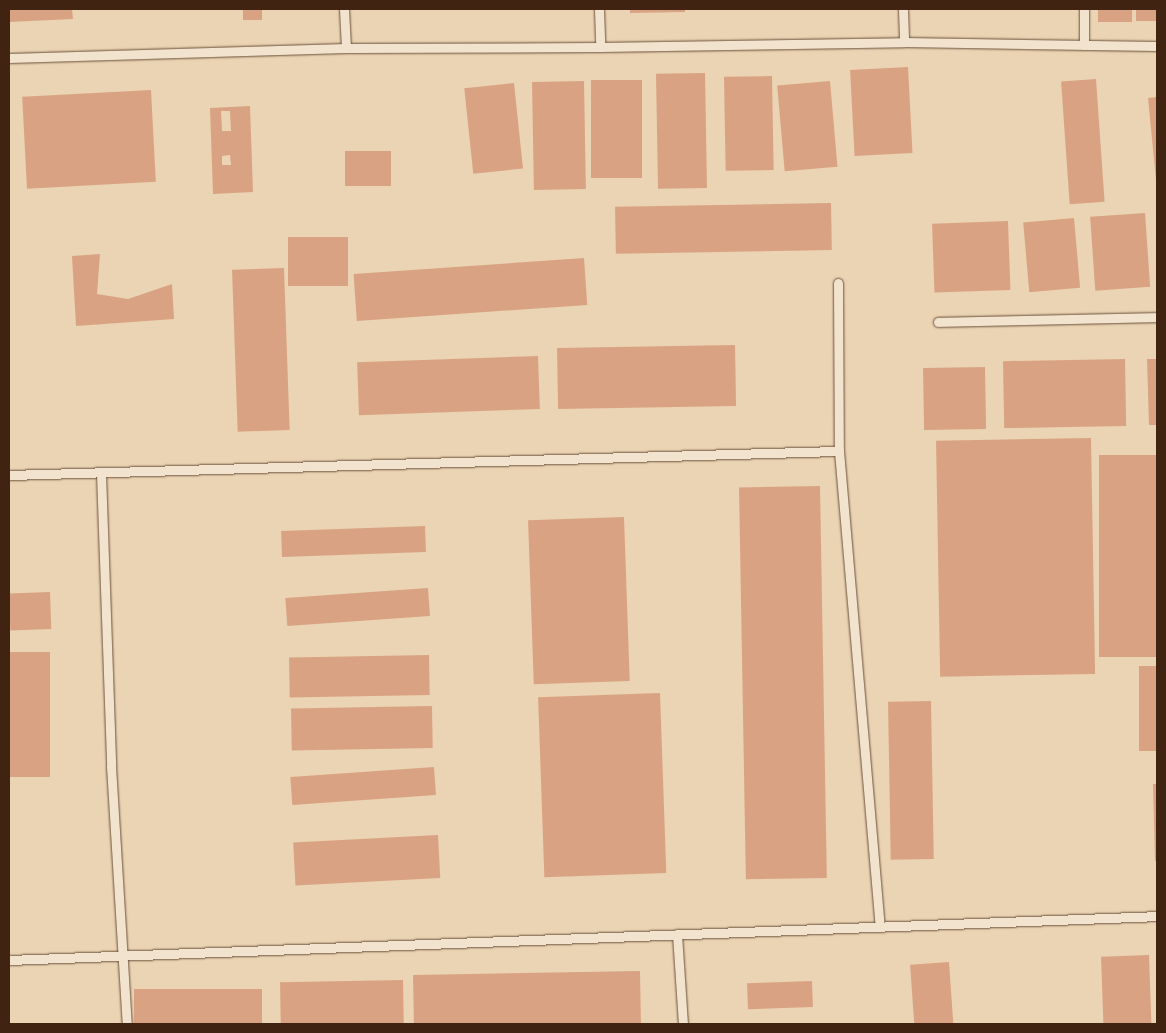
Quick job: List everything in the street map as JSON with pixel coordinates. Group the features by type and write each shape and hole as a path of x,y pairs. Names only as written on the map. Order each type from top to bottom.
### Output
{"lane":[{"path":"344,9 346,48"},
{"path":"599,9 600,48"},
{"path":"903,9 904,42"},
{"path":"1084,9 1084,45"},
{"path":"9,58 346,48 600,48 904,42 1157,46"},
{"path":"838,283 839,451 880,926"},
{"path":"938,322 1157,317"},
{"path":"9,475 839,451"},
{"path":"102,472 120,956 127,1024"},
{"path":"9,960 1157,916"},
{"path":"677,934 683,1024"}],"building":[{"path":"9,9 72,9 73,19 9,22"},
{"path":"243,9 262,9 262,20 243,20"},
{"path":"630,9 685,9 685,12 630,13"},
{"path":"1098,9 1132,9 1132,22 1098,22"},
{"path":"1136,9 1157,9 1157,21 1136,21"},
{"path":"908,67 913,153 855,156 850,70"},
{"path":"705,73 707,188 658,189 656,74"},
{"path":"772,76 774,170 726,171 724,77"},
{"path":"1096,79 1105,202 1070,204 1061,81"},
{"path":"591,80 642,80 642,178 591,178"},
{"path":"584,81 586,189 534,190 532,82"},
{"path":"830,81 837,167 785,171 777,86"},
{"path":"514,83 523,169 473,174 464,88"},
{"path":"151,90 156,182 27,189 22,97"},
{"path":"1157,97 1157,180 1156,180 1148,98"},
{"path":"250,106 253,192 213,194 210,108","holes":["221,111 230,111 231,131 222,131","230,155 231,165 222,165 222,156"]},
{"path":"345,151 391,151 391,186 345,186"},
{"path":"831,203 832,250 616,254 615,207"},
{"path":"1145,213 1150,287 1095,291 1090,217"},
{"path":"1074,218 1080,288 1029,292 1023,222"},
{"path":"1008,221 1010,290 934,293 932,224"},
{"path":"288,237 348,237 348,286 288,286"},
{"path":"100,254 97,294 128,299 172,284 174,319 76,326 72,256"},
{"path":"584,258 587,305 357,321 354,274"},
{"path":"284,268 290,430 238,432 232,270"},
{"path":"735,345 736,406 558,409 557,348"},
{"path":"538,356 540,409 359,415 357,362"},
{"path":"1125,359 1126,426 1004,428 1003,361"},
{"path":"1147,359 1157,359 1157,425 1149,425"},
{"path":"985,367 986,429 924,430 923,368"},
{"path":"1091,438 1095,674 940,677 936,441"},
{"path":"1099,455 1157,455 1157,657 1099,657"},
{"path":"820,486 827,878 746,879 739,487"},
{"path":"624,517 630,681 534,684 528,520"},
{"path":"425,526 426,552 282,557 281,531"},
{"path":"428,588 430,616 287,626 285,598"},
{"path":"50,592 51,629 10,630 9,593"},
{"path":"9,652 50,652 50,777 9,777"},
{"path":"429,655 430,695 290,697 289,657"},
{"path":"1139,666 1157,666 1157,751 1139,751"},
{"path":"660,693 666,873 544,877 538,697"},
{"path":"931,701 934,859 891,860 888,702"},
{"path":"432,706 433,748 292,750 291,708"},
{"path":"434,767 436,795 292,805 290,777"},
{"path":"1153,784 1157,784 1157,861 1155,861"},
{"path":"438,835 440,878 295,886 293,843"},
{"path":"1149,955 1151,1024 1103,1024 1101,957"},
{"path":"949,962 953,1024 914,1024 910,965"},
{"path":"640,971 641,1024 414,1024 413,975"},
{"path":"403,980 404,1024 281,1024 280,982"},
{"path":"812,981 813,1007 748,1009 747,983"},
{"path":"134,989 262,989 262,1024 134,1024"}]}
